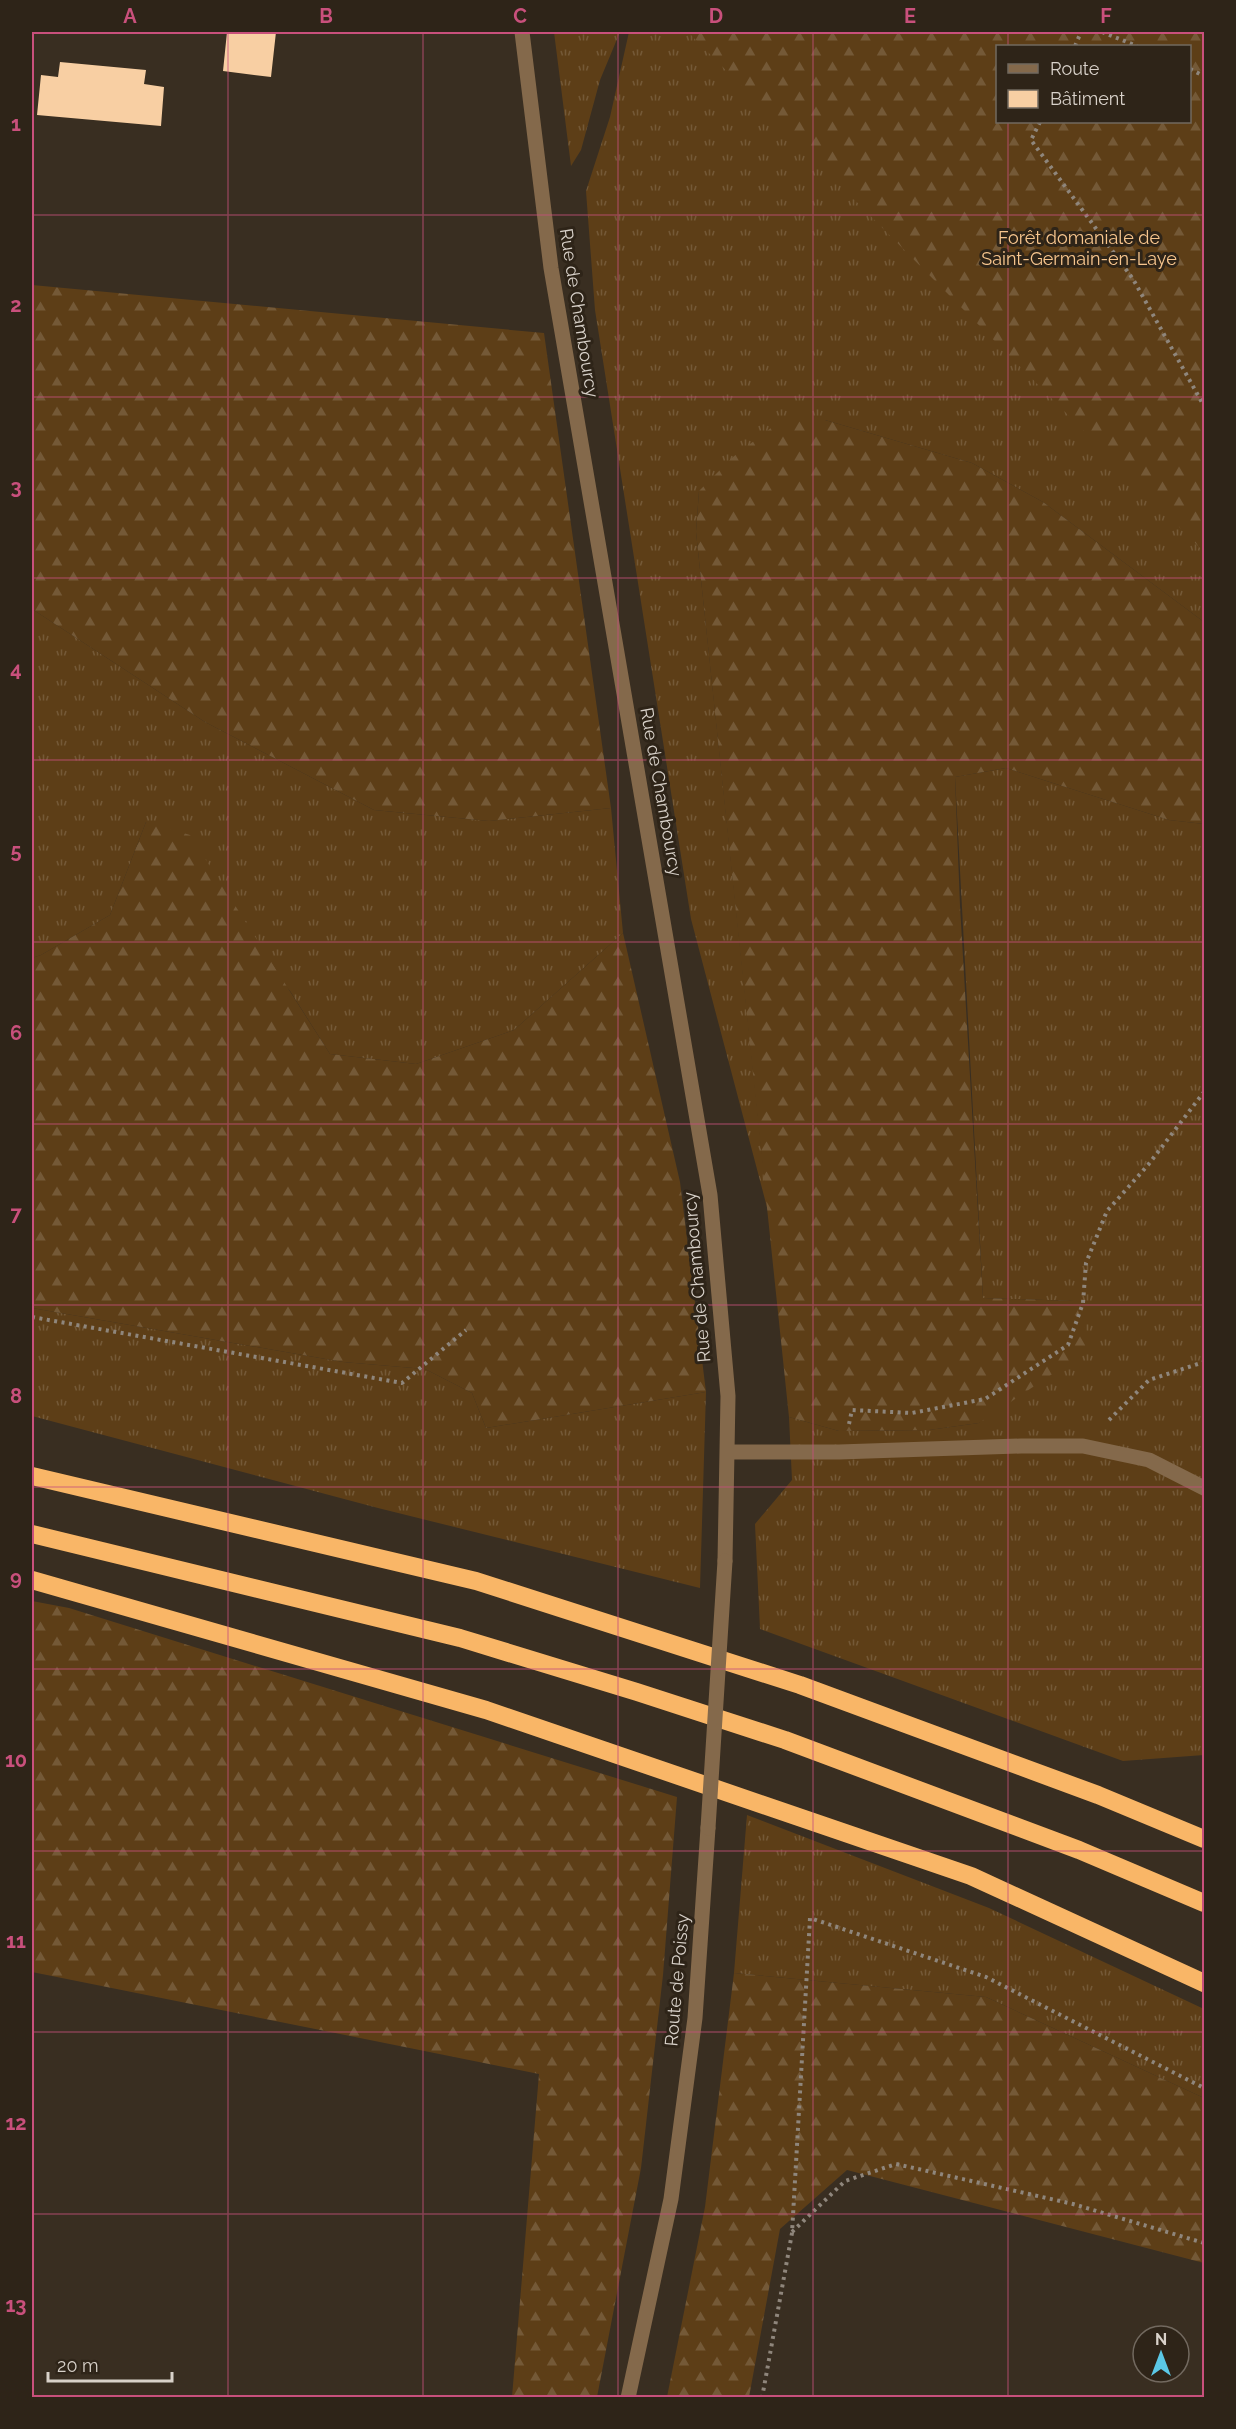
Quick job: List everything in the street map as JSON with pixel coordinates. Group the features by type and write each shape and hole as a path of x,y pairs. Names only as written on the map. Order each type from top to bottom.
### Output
{"highway":[{"path":"32,1476 476,1581 800,1685 1098,1795 1204,1839"},
{"path":"32,1534 460,1638 638,1692 785,1740 1079,1850 1204,1903"},
{"path":"32,1580 486,1710 971,1876 1204,1983"}],"street":[{"name":"Rue de Chambourcy","path":"522,32 551,267 710,1195 728,1396 725,1562"},
{"path":"727,1452 839,1452 1083,1446 1149,1460 1204,1488"},
{"name":"Route de Poissy","path":"628,2397 671,2199 695,2018 725,1562"}],"path":[{"path":"1102,32 1134,45"},
{"path":"1040,123 1031,140 1133,279 1204,406"},
{"path":"839,1452 846,1440 852,1410 912,1413 985,1399 1068,1345 1083,1304 1086,1263 1107,1211 1148,1165 1204,1092"},
{"path":"32,1317 402,1383 466,1330"},
{"path":"1083,1446 1149,1380 1204,1362"},
{"path":"762,2397 792,2233 810,1918 986,1977 1204,2088"},
{"path":"792,2233 845,2181 896,2164 1073,2204 1204,2243"}],"green space":[{"path":"554,32 620,32 600,80 581,150 571,166"},
{"path":"629,32 689,32 1204,540 1204,622 1043,502 972,463 825,420 699,491 696,532 768,1211 691,919 595,310 586,191 610,117"},
{"name":"Forêt domaniale de Saint-Germain-en-Laye","path":"688,32 1204,32 1204,552"},
{"path":"32,285 544,333 611,808 489,821 374,810 205,722 32,609"},
{"path":"825,420 972,463 1043,502 1204,622 1204,824 1169,820 1006,768 955,777 960,906 983,1298 1074,1301 1093,1347 979,1423 929,1430 839,1431 789,1417 696,532 699,491 733,457 780,421"},
{"path":"32,609 205,722 374,810 489,821 611,808 623,933 514,1030 416,1064 330,1054 290,991 146,822 110,915 32,958"},
{"path":"1006,768 1169,820 1204,824 1204,1755 1123,1761 760,1629 755,1524 792,1480 789,1417 839,1431 929,1430 979,1423 1074,1301 983,1298 955,777"},
{"path":"146,822 190,835 330,1054 416,1064 514,1030 623,933 680,1182 706,1392 486,1428 472,1393 425,1369 343,1362 32,1308 32,958 110,915"},
{"path":"32,1308 343,1362 425,1369 472,1393 486,1428 706,1392 700,1588 378,1508 32,1416"},
{"path":"32,1601 69,1608 677,1797 663,1975 641,2168 597,2397 512,2397 539,2074 32,1972"},
{"path":"747,1815 989,1908 1204,2009 1204,2098 986,1997 734,1973"},
{"path":"734,1973 986,1997 1204,2098 1204,2263 847,2170 780,2229 749,2397 667,2397 705,2207"}],"building":[{"path":"227,32 276,32 271,77 223,71"},
{"path":"60,62 146,70 144,84 164,87 161,126 37,115 41,75 58,77"}]}
